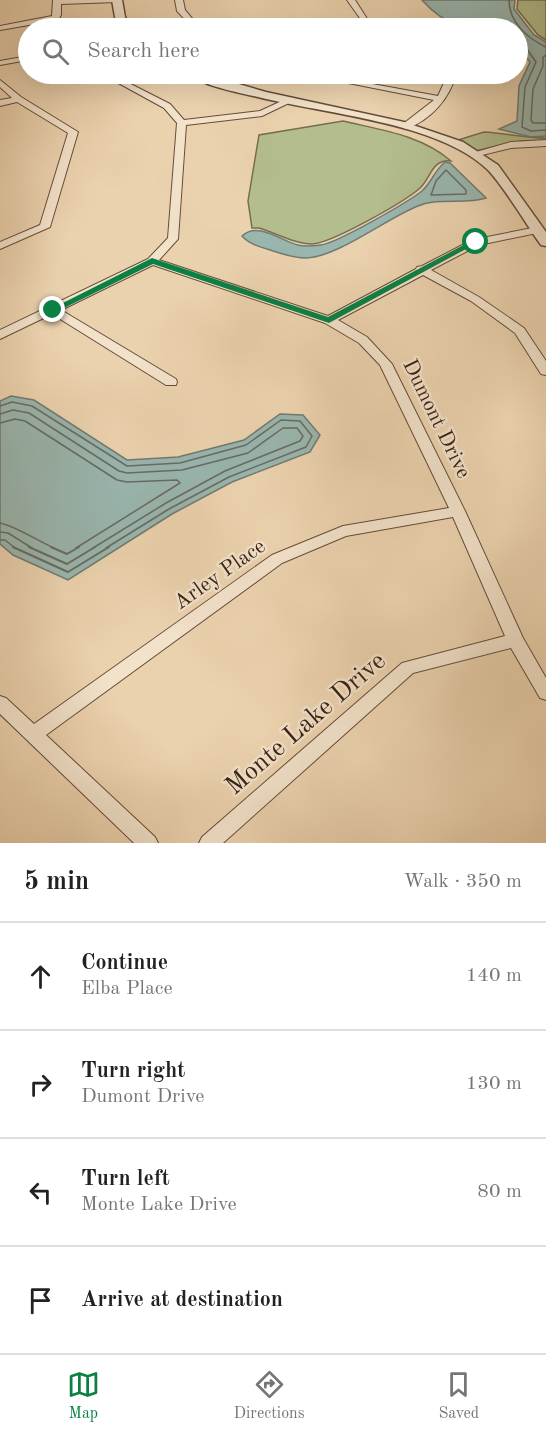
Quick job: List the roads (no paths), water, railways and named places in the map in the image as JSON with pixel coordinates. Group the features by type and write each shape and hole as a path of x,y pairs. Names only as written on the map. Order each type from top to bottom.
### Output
{"street":[{"path":"54,18 57,15 57,1 117,0 121,18"},
{"path":"179,0 181,11 188,18"},
{"path":"351,0 363,18"},
{"path":"0,28 18,25"},
{"path":"0,63 18,60"},
{"path":"0,83 18,99 73,132 45,227 0,246"},
{"path":"0,335 152,261 173,239 182,123 168,106 125,84"},
{"path":"225,84 249,92 406,126 442,137 478,156 493,168 546,242"},
{"path":"370,84 442,99"},
{"path":"406,126 428,112 442,99 448,84"},
{"path":"0,104 18,99"},
{"path":"182,123 262,113 289,101"},
{"path":"478,156 546,145"},
{"path":"329,320 421,269 476,242 537,230"},
{"name":"Dumont Drive","path":"152,261 329,320 363,340 386,364 458,510 514,640 546,693"},
{"path":"421,269 475,299 520,331 546,371"},
{"path":"53,310 171,382"},
{"name":"Arley Place","path":"33,734 277,559 343,531 458,510"},
{"name":"Monte Lake Drive","path":"209,843 408,668 514,640"},
{"path":"0,703 148,843"}],"water":[{"path":"422,0 515,0 514,9 521,18 443,18"},
{"path":"528,27 534,35 546,42 546,136 531,137 499,129 517,121 519,86 528,84 530,62 528,60"},
{"path":"445,162 450,163 486,198 426,203 319,256 306,258 288,256 262,248 242,236 248,232 262,231 301,246 329,243 422,191"},
{"path":"11,396 34,400 127,460 178,457 244,440 280,414 303,415 320,435 310,452 232,482 172,514 68,580 13,555 0,544 0,401"}]}
